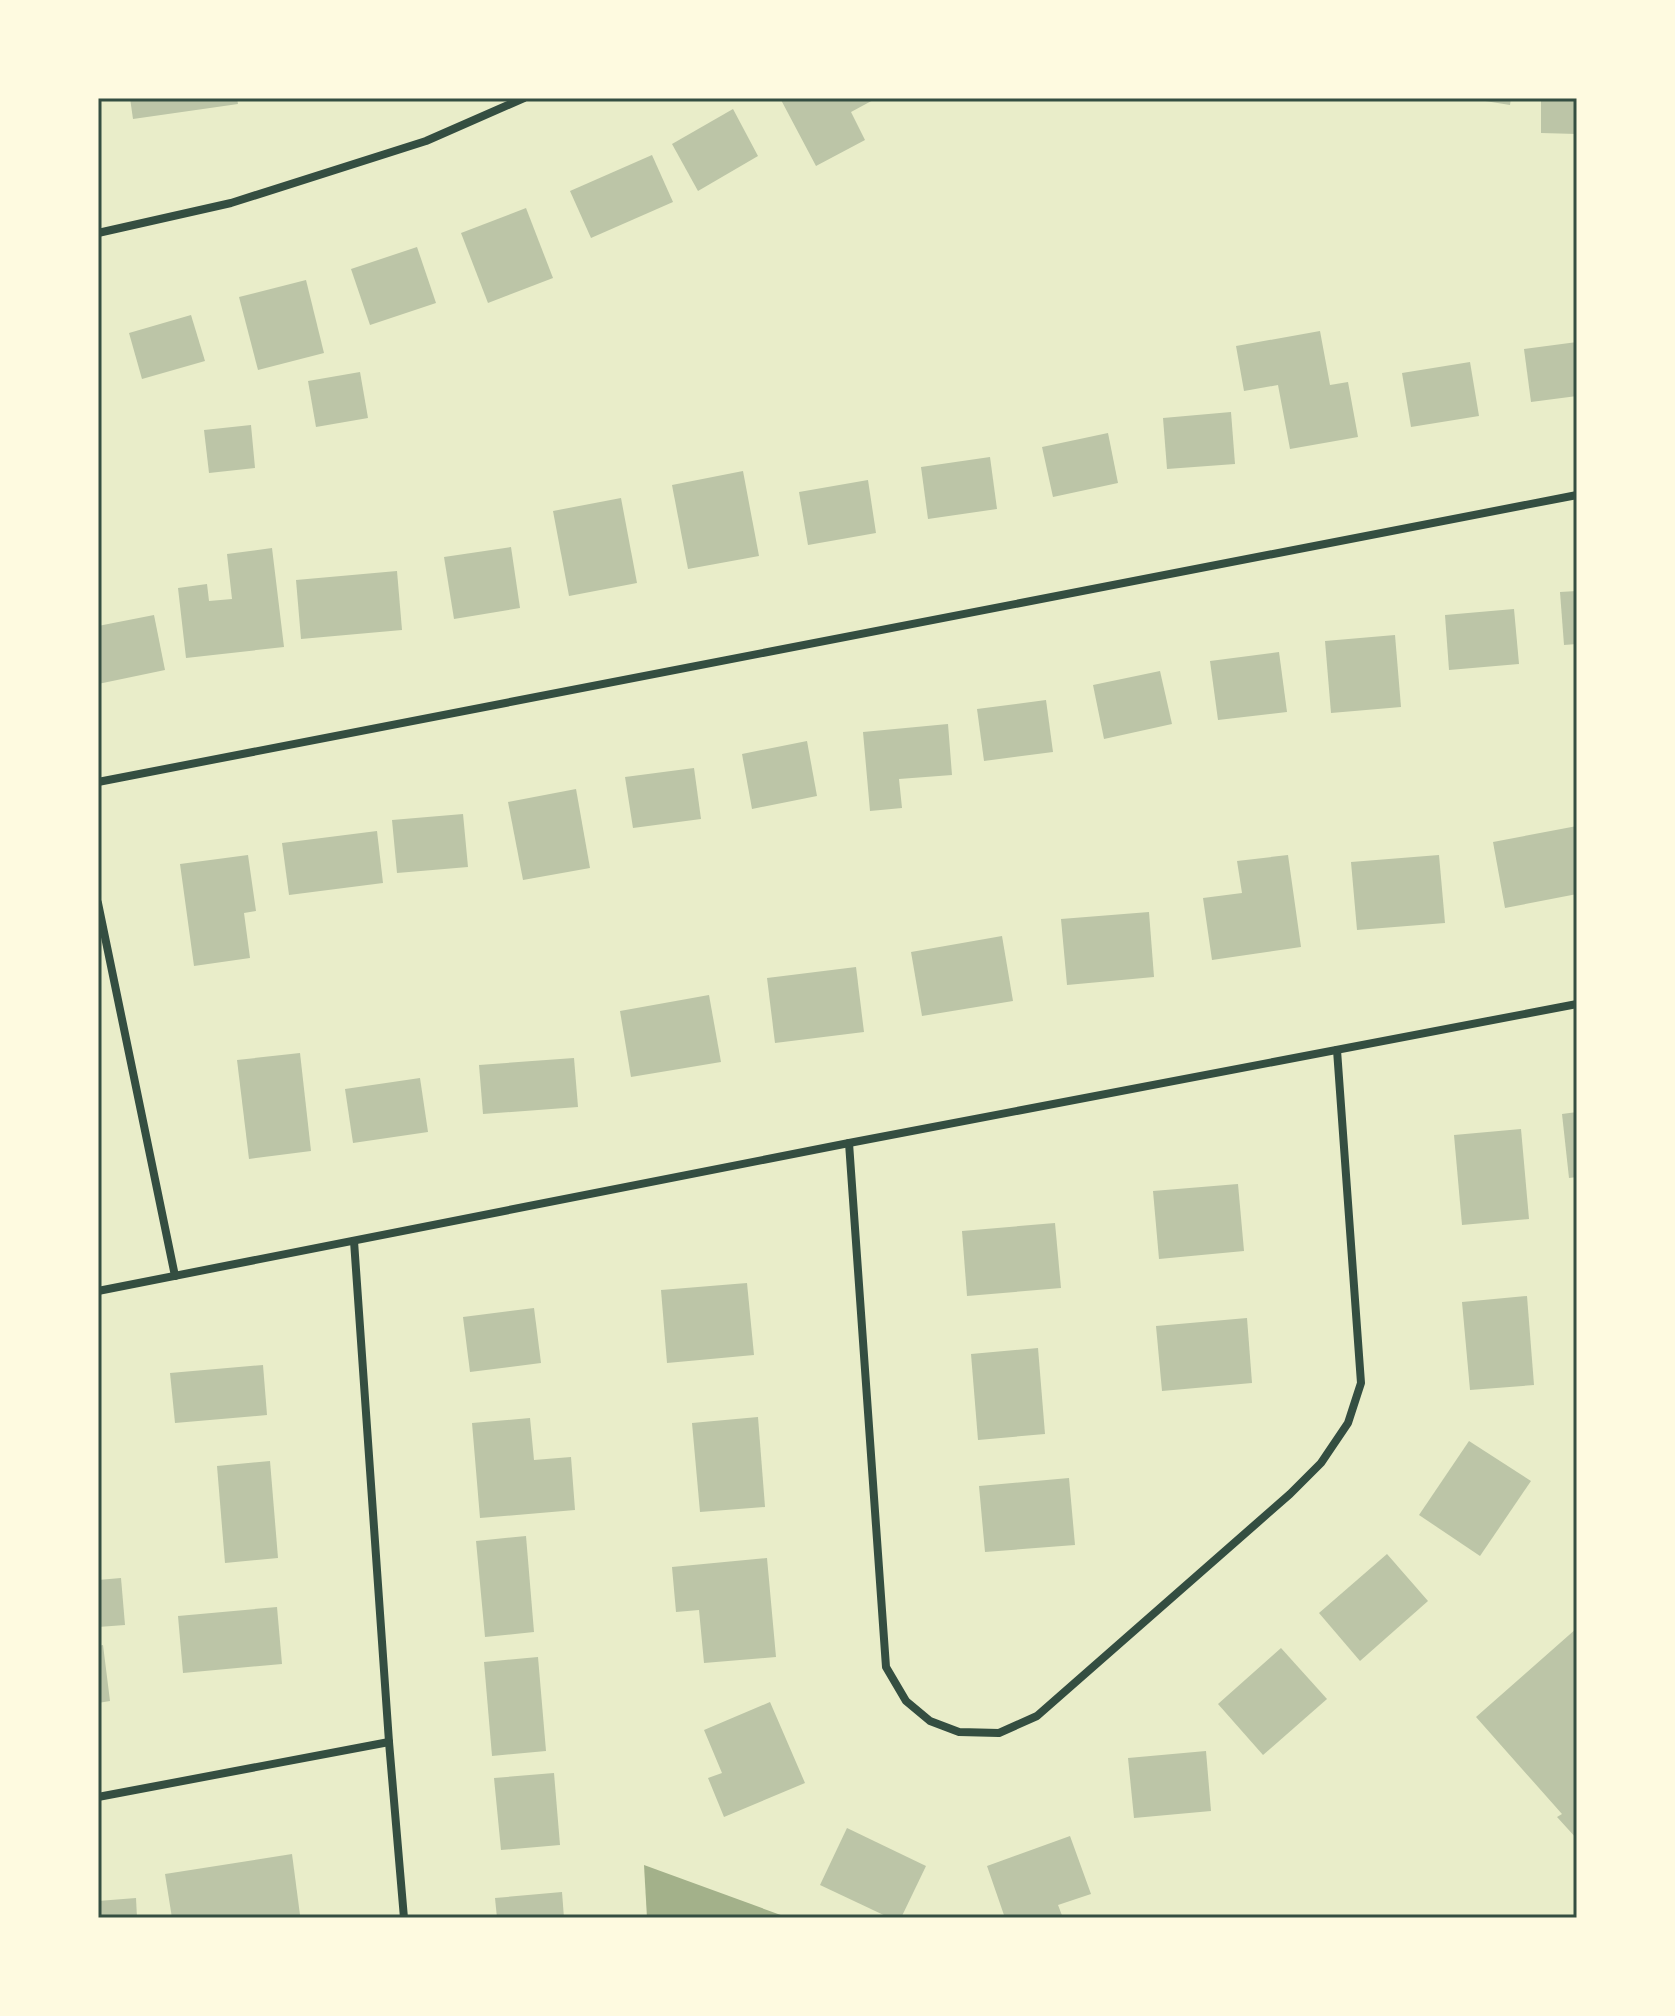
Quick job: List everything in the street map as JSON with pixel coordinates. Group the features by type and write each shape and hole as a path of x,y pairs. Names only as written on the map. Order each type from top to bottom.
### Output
{"street":[{"path":"98,233 246,199 426,141 524,98"},
{"path":"98,782 1577,495"},
{"path":"98,903 175,1276"},
{"path":"98,1291 1577,1004"},
{"path":"849,1143 886,1667 906,1701 930,1721 959,1732 999,1733 1037,1716 1290,1494 1321,1463 1348,1423 1361,1383 1337,1050"},
{"path":"354,1241 404,1918"},
{"path":"98,1797 389,1742"}],"shaded area":[{"path":"644,1865 789,1918 647,1918"}],"building":[{"path":"130,98 237,98 238,104 133,119"},
{"path":"780,98 877,98 851,112 865,140 816,166"},
{"path":"1479,98 1511,98 1510,105"},
{"path":"1541,98 1577,98 1577,134 1541,133"},
{"path":"733,109 758,156 698,191 672,144"},
{"path":"652,155 673,202 591,238 570,191"},
{"path":"526,208 553,278 488,303 461,233"},
{"path":"417,247 436,303 370,325 351,269"},
{"path":"306,280 324,353 258,370 239,297"},
{"path":"191,315 205,361 142,379 129,333"},
{"path":"1320,331 1330,385 1348,382 1358,437 1290,449 1278,385 1244,391 1236,346"},
{"path":"1577,342 1577,396 1531,402 1524,349"},
{"path":"1470,362 1479,416 1411,427 1402,373"},
{"path":"360,372 368,418 316,427 308,381"},
{"path":"1231,412 1235,464 1167,469 1163,418"},
{"path":"251,425 255,468 209,473 204,430"},
{"path":"1108,433 1118,483 1053,497 1042,447"},
{"path":"990,457 997,509 928,519 921,467"},
{"path":"743,471 759,556 688,569 672,485"},
{"path":"868,480 876,533 808,545 799,492"},
{"path":"621,498 637,583 569,596 553,511"},
{"path":"511,547 520,608 454,619 444,557"},
{"path":"272,548 284,647 186,658 178,588 207,584 209,601 232,599 227,554"},
{"path":"397,571 402,630 301,639 296,580"},
{"path":"1577,591 1577,644 1564,645 1560,592"},
{"path":"1514,609 1519,664 1449,670 1445,615"},
{"path":"154,615 165,670 98,684 98,626"},
{"path":"1395,635 1401,707 1331,713 1325,641"},
{"path":"1279,652 1287,712 1218,720 1210,661"},
{"path":"1160,671 1172,724 1104,739 1093,685"},
{"path":"1046,700 1053,752 984,761 977,709"},
{"path":"948,724 952,775 899,779 902,808 870,811 863,732"},
{"path":"807,741 817,796 752,809 742,754"},
{"path":"694,768 701,819 633,828 625,777"},
{"path":"576,789 590,868 523,880 508,802"},
{"path":"463,814 468,867 397,873 392,820"},
{"path":"1577,826 1577,894 1505,908 1493,842"},
{"path":"377,831 383,883 289,895 282,843"},
{"path":"248,855 256,911 244,913 250,958 194,966 180,864"},
{"path":"1288,855 1301,947 1212,960 1203,898 1242,893 1237,861"},
{"path":"1439,855 1445,923 1357,930 1351,862"},
{"path":"1149,912 1154,977 1067,985 1061,919"},
{"path":"1002,936 1013,1001 922,1016 911,952"},
{"path":"856,967 864,1032 775,1043 767,978"},
{"path":"709,995 721,1062 631,1077 620,1011"},
{"path":"300,1053 311,1151 249,1159 237,1060"},
{"path":"574,1058 578,1107 483,1114 479,1065"},
{"path":"420,1078 428,1132 353,1143 345,1089"},
{"path":"1577,1112 1577,1177 1569,1178 1562,1114"},
{"path":"1521,1129 1529,1219 1462,1225 1454,1135"},
{"path":"1238,1184 1244,1251 1159,1259 1153,1191"},
{"path":"1055,1223 1061,1288 967,1296 962,1231"},
{"path":"747,1283 754,1355 667,1363 661,1290"},
{"path":"1527,1296 1534,1385 1470,1390 1462,1302"},
{"path":"534,1308 541,1363 470,1372 463,1317"},
{"path":"1247,1318 1252,1383 1162,1391 1156,1326"},
{"path":"1038,1348 1045,1434 978,1440 971,1354"},
{"path":"263,1365 267,1415 175,1423 170,1373"},
{"path":"758,1417 765,1507 700,1512 692,1423"},
{"path":"530,1418 534,1460 571,1457 575,1510 480,1518 472,1423"},
{"path":"1469,1441 1531,1481 1480,1556 1419,1515"},
{"path":"270,1461 278,1558 225,1563 217,1466"},
{"path":"1069,1478 1075,1545 985,1552 979,1486"},
{"path":"526,1536 534,1632 485,1637 476,1541"},
{"path":"1387,1554 1428,1601 1360,1661 1319,1613"},
{"path":"767,1558 776,1657 704,1663 699,1610 676,1612 672,1567"},
{"path":"121,1578 125,1625 98,1627 98,1580"},
{"path":"277,1607 282,1664 183,1673 178,1616"},
{"path":"1577,1628 1577,1839 1557,1817 1562,1814 1476,1717"},
{"path":"103,1645 110,1701 98,1703 98,1646"},
{"path":"1281,1648 1327,1699 1263,1755 1218,1704"},
{"path":"538,1657 546,1751 492,1756 484,1662"},
{"path":"770,1702 805,1783 724,1817 708,1778 722,1773 704,1730"},
{"path":"1206,1751 1211,1811 1134,1818 1128,1758"},
{"path":"554,1773 560,1845 501,1850 494,1778"},
{"path":"847,1828 926,1866 901,1918 890,1918 820,1885"},
{"path":"1070,1836 1091,1894 1058,1905 1063,1918 1005,1918 987,1866"},
{"path":"292,1854 300,1915 279,1918 172,1918 165,1874"},
{"path":"562,1892 564,1918 497,1918 495,1898"},
{"path":"136,1898 137,1918 98,1918 98,1901"}]}
